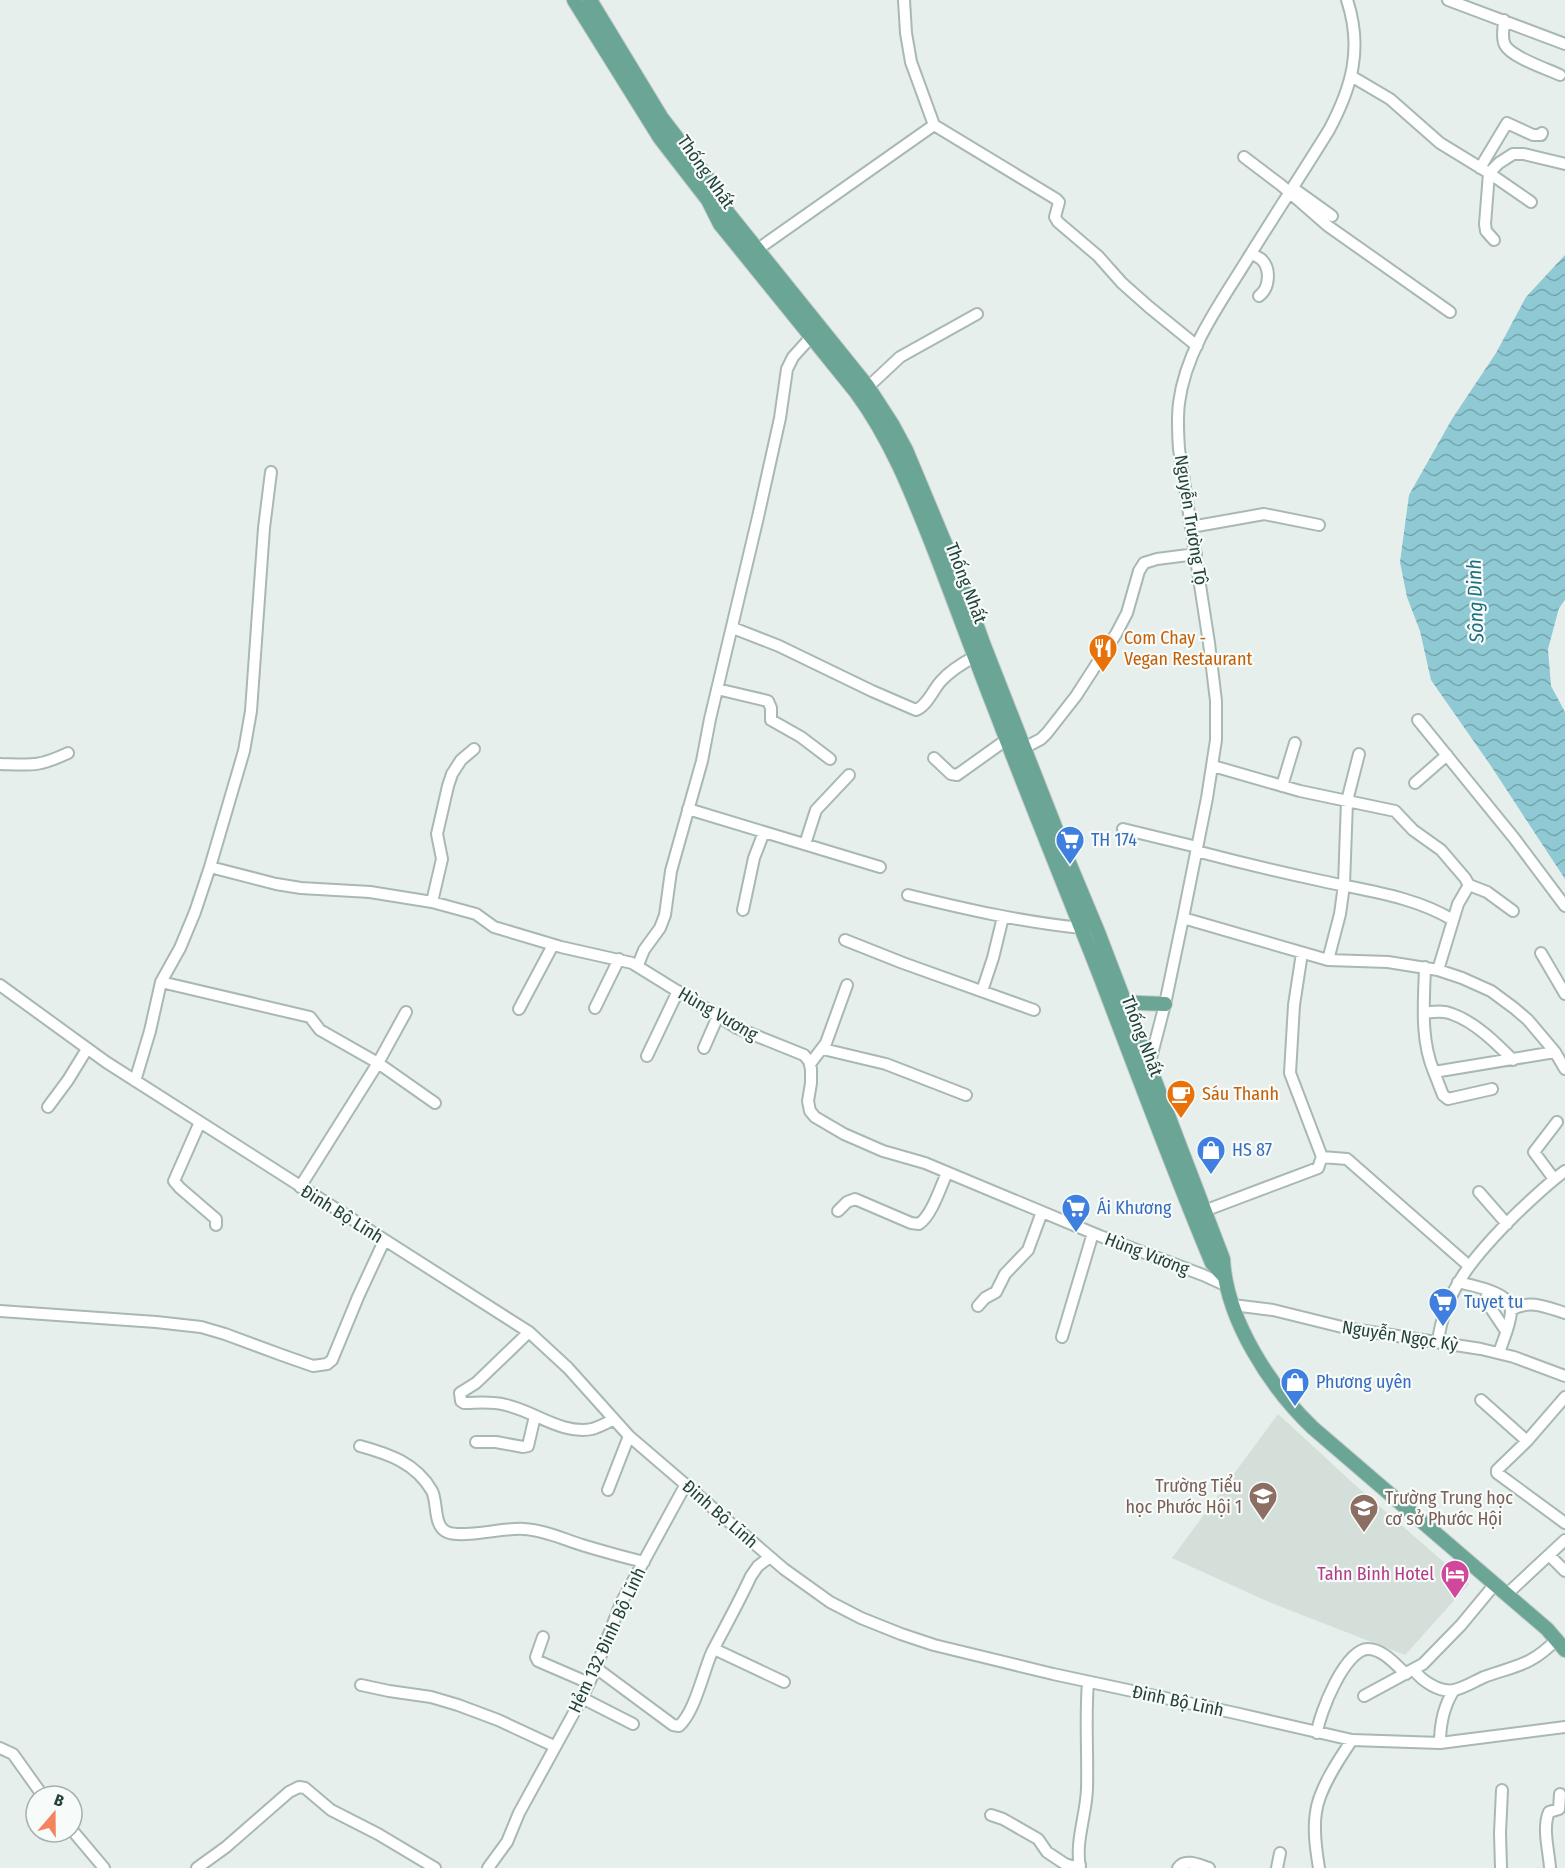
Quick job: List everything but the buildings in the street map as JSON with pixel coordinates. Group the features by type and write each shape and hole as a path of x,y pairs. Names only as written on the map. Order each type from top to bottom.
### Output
{"main road":[{"name":"Thống Nhất","path":"574,0 660,138 708,200 720,224 765,268 868,387 892,424 919,480 962,584 1024,748 1028,778 1080,928 1117,1002 1212,1263 1225,1281"},
{"name":"Thống Nhất","path":"590,0 661,117 714,186 728,213 758,249 765,268 811,337 864,403 891,449 953,596 1006,740 1028,778 1098,932 1117,1002"},
{"path":"1117,1002 1165,1004"},
{"name":"Thống Nhất","path":"1142,1066 1223,1259 1225,1281"},
{"path":"1225,1281 1251,1347 1299,1415 1463,1558 1508,1594 1561,1645"}],"street":[{"path":"904,0 911,62 934,125 1056,199 1059,202 1055,218 1058,222 1098,256 1149,308 1197,346"},
{"name":"Nguyễn Trường Tộ","path":"1142,1066 1153,1052 1165,1004 1197,849 1216,740 1216,701 1206,621 1182,473 1178,423 1179,402 1184,378 1197,346 1217,308 1335,118 1345,96 1355,56 1356,38 1347,0"},
{"path":"1448,0 1565,44"},
{"path":"1504,20 1504,43 1507,48 1520,57 1560,75"},
{"path":"1351,76 1390,99 1440,143 1485,170 1531,202"},
{"path":"1494,240 1486,231 1485,224 1485,170 1508,123 1533,135 1542,133"},
{"path":"758,249 934,125"},
{"path":"1485,170 1513,154 1536,156 1565,164"},
{"path":"1244,157 1332,216"},
{"path":"1291,190 1344,238 1450,312"},
{"path":"1251,254 1261,259 1267,271 1267,285 1259,296"},
{"path":"868,387 900,357 977,314"},
{"path":"638,965 644,950 663,921 671,871 702,761 780,418 787,369 793,357 811,337"},
{"path":"135,1081 150,1031 161,982 185,935 210,867 242,760 251,711 264,528 271,472"},
{"path":"1191,527 1264,514 1319,525"},
{"path":"1024,748 1047,733 1090,675 1123,622 1139,571 1144,563 1196,554"},
{"path":"732,628 779,646 872,692 916,710 921,708 935,687 949,673 974,657"},
{"path":"717,689 768,701 771,708 771,720 801,737 830,759"},
{"path":"1418,720 1565,906"},
{"path":"934,758 951,774 957,775 1006,740"},
{"path":"1282,786 1294,743"},
{"path":"432,902 442,859 437,834 448,786 455,768 474,749"},
{"path":"0,764 37,765 68,753"},
{"path":"1328,960 1340,914 1344,885 1347,801 1359,754"},
{"path":"1415,783 1447,755"},
{"path":"1213,766 1282,786 1384,807 1398,813 1413,831 1441,850 1466,878 1469,885 1487,891 1513,911"},
{"path":"805,844 816,810 849,775"},
{"path":"688,809 880,867"},
{"path":"1123,829 1260,868 1423,904 1453,920"},
{"path":"742,910 754,858 764,832"},
{"name":"Hùng Vương","path":"210,867 301,888 370,892 432,902 476,914 494,927 553,945 638,965 749,1034 800,1053 807,1058 812,1078 808,1105 811,1114 844,1134 870,1146 925,1163 1093,1233 1225,1281"},
{"path":"1438,970 1460,899 1469,885"},
{"path":"908,895 1003,917 1080,928"},
{"path":"982,992 1003,917"},
{"path":"1183,918 1328,960 1388,962 1425,967 1478,985 1502,998 1528,1020 1564,1064"},
{"path":"845,940 1034,1010"},
{"path":"519,1009 553,945"},
{"path":"1204,1211 1318,1168 1322,1157 1290,1072 1294,1005 1302,953"},
{"path":"1541,953 1565,994"},
{"path":"595,1008 619,959"},
{"path":"1425,967 1424,1013 1427,1052 1443,1095 1448,1099 1492,1089"},
{"path":"161,982 310,1017 320,1030 378,1064 435,1103"},
{"name":"Đinh Bộ Lĩnh","path":"0,985 135,1081 529,1332 568,1368 629,1436 805,1585 830,1602 861,1618 945,1648 1352,1740 1440,1743 1565,1727"},
{"path":"810,1064 823,1049 847,985"},
{"path":"646,1056 678,991"},
{"path":"300,1187 378,1064 406,1012"},
{"path":"1424,1013 1444,1012 1458,1017 1476,1028 1513,1060"},
{"path":"704,1048 718,1016"},
{"path":"48,1107 87,1049"},
{"path":"823,1049 886,1064 966,1095"},
{"path":"1434,1072 1555,1052"},
{"path":"200,1122 174,1181 216,1220 216,1225"},
{"path":"1554,1179 1534,1152 1557,1122"},
{"path":"1322,1157 1347,1159 1469,1266"},
{"path":"1438,1342 1444,1310 1469,1266 1491,1238 1565,1171"},
{"path":"838,1211 847,1202 855,1199 911,1223 919,1224 924,1220 947,1173"},
{"path":"1479,1192 1507,1224"},
{"path":"978,1306 985,1298 996,1292 1005,1274 1028,1250 1042,1212"},
{"path":"1062,1337 1093,1233"},
{"path":"0,1311 137,1320 201,1327 287,1357 321,1366 332,1360 384,1241"},
{"path":"1458,1282 1486,1290 1509,1303 1511,1310 1499,1353"},
{"path":"1486,1290 1490,1307 1506,1331"},
{"path":"1511,1310 1523,1304 1535,1304 1565,1313"},
{"name":"Nguyễn Ngọc Kỳ","path":"1233,1305 1273,1310 1346,1328 1499,1353 1565,1376"},
{"path":"529,1332 476,1383 462,1392 459,1396 461,1401 505,1404 560,1426 584,1430 614,1420"},
{"path":"1481,1400 1527,1441"},
{"path":"1563,1405 1497,1470 1497,1473 1565,1523"},
{"path":"476,1442 528,1446 535,1416"},
{"path":"608,1490 629,1436"},
{"path":"360,1446 400,1459 425,1480 433,1493 440,1526 446,1532 457,1534 513,1528 531,1529 644,1562"},
{"name":"Hẻm 132 Đinh Bộ Lĩnh","path":"488,1868 507,1842 516,1819 554,1746 582,1698 617,1611 686,1484"},
{"path":"1508,1594 1565,1540"},
{"path":"1549,1555 1565,1571"},
{"path":"596,1668 676,1726 683,1723 714,1649 751,1576 758,1566 770,1557"},
{"path":"1364,1696 1410,1672 1432,1656 1496,1584"},
{"path":"543,1637 536,1657 538,1661 589,1683"},
{"path":"1317,1733 1328,1696 1350,1660 1360,1650 1377,1651 1430,1684 1454,1690 1530,1662 1561,1645"},
{"path":"714,1649 784,1682"},
{"path":"991,1815 1003,1819 1038,1839 1047,1852 1065,1864 1080,1866 1079,1845 1087,1788 1088,1682"},
{"path":"361,1685 431,1697 458,1705 498,1720 554,1746"},
{"path":"1440,1743 1443,1714 1454,1690"},
{"path":"582,1698 633,1724"},
{"path":"1318,1868 1315,1824 1317,1805 1352,1740"},
{"path":"0,1748 13,1754 34,1784"},
{"path":"197,1868 226,1847 289,1792 299,1787 305,1788 337,1814 378,1834 435,1868"},
{"path":"1502,1790 1500,1833 1502,1868"},
{"path":"1550,1868 1547,1815 1559,1809 1560,1794"},
{"path":"84,1844 104,1868"},
{"path":"1277,1868 1280,1853"},
{"path":"1178,1868 1181,1864 1188,1862 1209,1868"}],"shaded area":[{"path":"1278,1414 1469,1584 1405,1655 1269,1602 1172,1558"}],"water":[{"name":"Sông Dinh","path":"1565,255 1565,600 1559,608 1548,649 1551,686 1565,712 1565,879 1431,680 1420,631 1407,597 1400,562 1409,495 1452,419 1496,353 1526,297"}],"place":[{"name":"Com Chay - Vegan Restaurant","path":"1103,674"},
{"name":"TH 174","path":"1070,866"},
{"name":"Sáu Thanh","path":"1181,1120"},
{"name":"HS 87","path":"1211,1176"},
{"name":"Ái Khương","path":"1076,1234"},
{"name":"Tuyet tu","path":"1443,1328"},
{"name":"Phương uyên","path":"1295,1408"},
{"name":"Trường Tiểu học Phước Hội 1","path":"1263,1522"},
{"name":"Trường Trung học cơ sở Phước Hội","path":"1364,1534"},
{"name":"Tahn Binh Hotel","path":"1455,1600"}]}
